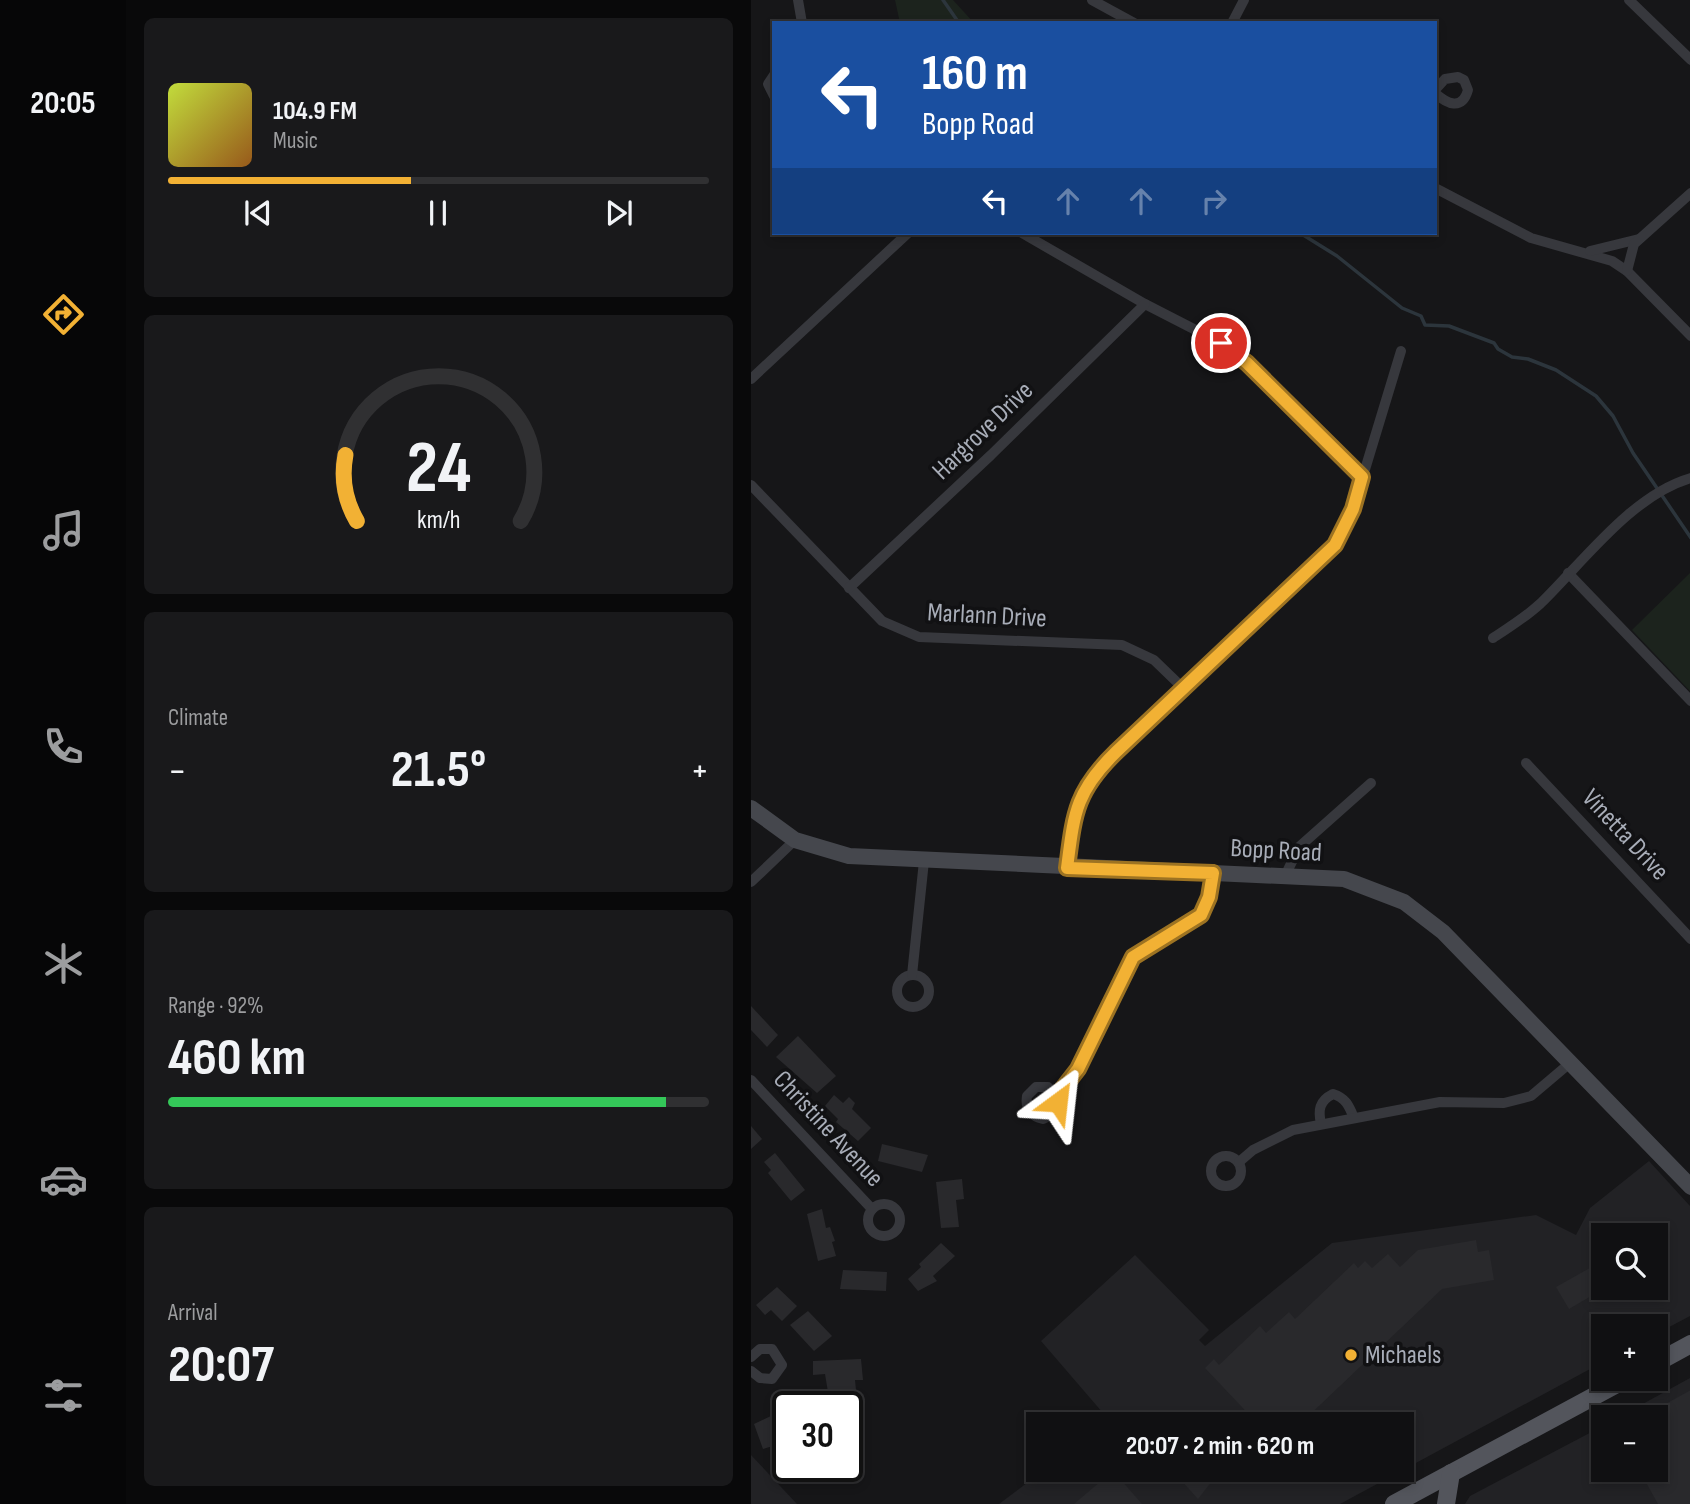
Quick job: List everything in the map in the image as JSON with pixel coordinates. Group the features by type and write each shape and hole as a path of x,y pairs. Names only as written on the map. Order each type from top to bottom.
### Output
{"main road":[{"path":"1668,1357 1690,1345"},
{"path":"1400,1503 1604,1391"},
{"path":"1446,1504 1451,1474"}],"street":[{"path":"798,0 802,21"},
{"path":"1092,0 1130,21"},
{"path":"1233,21 1244,0"},
{"path":"1629,0 1690,60"},
{"path":"1437,189 1531,238 1604,257 1627,271 1690,337"},
{"path":"1627,271 1634,244 1690,193"},
{"path":"751,379 906,235"},
{"path":"1025,235 1145,304 1221,343 1247,363 1362,477"},
{"path":"1587,252 1639,239"},
{"name":"Hargrove Drive","path":"849,588 991,455 1145,304"},
{"path":"1067,868 1075,812 1084,788 1099,769 1277,603 1335,545 1353,509 1401,351"},
{"path":"1493,638 1521,620 1648,499 1669,485 1690,478"},
{"name":"Marlann Drive","path":"751,485 882,621 918,637 1122,645 1154,660 1183,688"},
{"path":"1568,573 1690,701"},
{"name":"Vinetta Drive","path":"1526,763 1690,939"},
{"path":"1286,874 1299,847 1371,783"},
{"name":"Bopp Road","path":"751,808 795,840 849,856 1067,868 1286,874 1344,879 1404,902 1443,932 1690,1187"},
{"path":"751,882 795,840"},
{"path":"912,975 924,861"},
{"path":"1057,1096 1078,1069 1133,957 1201,915 1209,897 1213,873"},
{"path":"1239,1162 1253,1150 1293,1130 1440,1102 1504,1103 1531,1096 1570,1063"},
{"name":"Christine Avenue","path":"751,1080 872,1209"},
{"path":"1321,1124 1320,1105 1324,1098 1333,1094 1348,1103 1354,1118"},
{"path":"751,1357 760,1349 772,1349 782,1365 777,1375 766,1380 751,1371"}],"shaded area":[{"path":"895,0 953,0 972,21 900,21"},
{"path":"1690,573 1690,691 1632,630"},
{"path":"1649,1161 1690,1206 1690,1316 1668,1328 1668,1314 1591,1314 1591,1368 1414,1464 1414,1412 1102,1412 1041,1341 1135,1255 1209,1330 1199,1340 1205,1346 1332,1243 1536,1215 1576,1235 1590,1208"},
{"path":"1690,1378 1690,1504 1465,1504 1470,1496 1591,1432 1591,1482 1668,1482 1668,1405 1641,1405"},
{"path":"751,1455 772,1477 772,1482 776,1482 797,1504 751,1504"},
{"path":"1028,1482 1381,1482 1340,1504 999,1504"}],"building":[{"path":"751,1006 778,1035 767,1047 751,1030"},
{"path":"798,1036 836,1076 817,1093 776,1057"},
{"path":"834,1095 843,1103 849,1097 855,1103 852,1109 871,1128 858,1141 836,1122 838,1119 825,1106"},
{"path":"751,1126 762,1139 751,1149"},
{"path":"882,1144 928,1155 922,1172 878,1161"},
{"path":"775,1153 805,1190 791,1201 768,1173 771,1170 764,1162"},
{"path":"962,1179 964,1199 956,1200 959,1227 941,1228 936,1182"},
{"path":"822,1209 826,1228 830,1227 835,1241 832,1242 836,1256 818,1261 807,1214"},
{"path":"1476,1240 1478,1252 1489,1250 1494,1280 1442,1289 1313,1412 1247,1412 1205,1368 1214,1359 1219,1365 1260,1326 1266,1333 1289,1312 1295,1319 1354,1263 1358,1268 1365,1261 1372,1268 1388,1254 1400,1267 1418,1250"},
{"path":"941,1243 955,1256 933,1276 937,1281 918,1291 908,1279"},
{"path":"1591,1267 1591,1296 1569,1309 1556,1287"},
{"path":"843,1270 887,1272 886,1291 840,1289"},
{"path":"777,1287 797,1306 782,1321 771,1310 765,1315 756,1305"},
{"path":"808,1311 832,1336 814,1351 790,1325"},
{"path":"861,1359 863,1380 855,1380 856,1390 828,1391 825,1374 813,1375 813,1361"},
{"path":"1691,1390 1691,1504 1658,1504 1646,1482 1668,1482 1668,1405 1664,1405"},
{"path":"772,1415 772,1446 763,1449 754,1424"},
{"path":"1100,1482 1123,1482 1142,1504 1074,1504"},
{"path":"1183,1482 1211,1482 1198,1499"}],"waterway":[{"path":"943,0 958,21"},
{"path":"1303,235 1337,256 1402,308 1421,316 1425,325 1449,326 1494,343 1498,349 1512,357 1528,359 1556,370 1596,396 1613,416 1633,453 1691,538"}],"place":[{"name":"Michaels","path":"1351,1355"}],"route":[{"path":"1058,1102 1057,1096 1078,1069 1133,957 1145,947 1201,915 1209,897 1213,873 1067,868 1075,812 1084,788 1116,752 1277,603 1335,545 1353,509 1362,477 1247,363 1221,343"}]}
